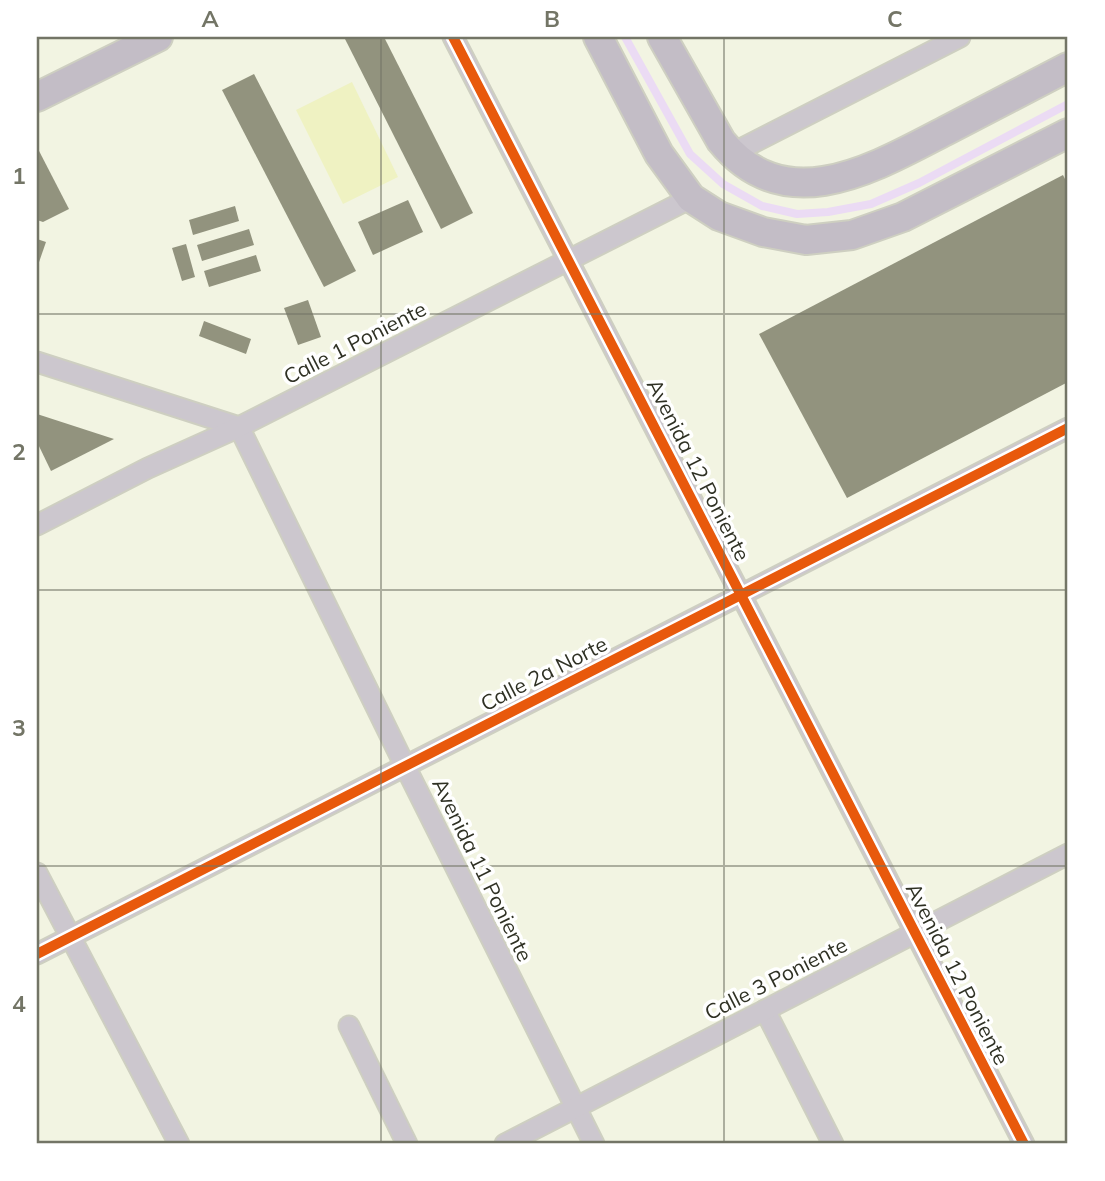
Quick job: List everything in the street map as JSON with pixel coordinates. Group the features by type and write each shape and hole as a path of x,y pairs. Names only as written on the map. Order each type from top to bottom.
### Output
{"main road":[{"path":"37,97 158,37"},
{"path":"598,37 659,154 691,198 719,216 764,232 806,240 852,235 903,217 1068,133"},
{"path":"662,37 731,154 776,179 807,183 838,180 878,165 1068,67"}],"street":[{"name":"Avenida 12 Poniente","path":"453,37 570,259 740,595 1024,1144"},
{"path":"731,154 960,37"},
{"name":"Calle 1 Poniente","path":"37,525 148,468 239,427 691,198"},
{"path":"37,362 239,427"},
{"name":"Avenida 11 Poniente","path":"239,427 594,1144"},
{"name":"Calle 2a Norte","path":"37,954 1068,428"},
{"name":"Calle 3 Poniente","path":"505,1144 1068,854"},
{"path":"37,873 179,1144"},
{"path":"765,1010 833,1144"},
{"path":"349,1026 407,1144"}],"green space":[{"path":"352,82 398,177 343,204 296,110"}],"building":[{"path":"344,37 384,37 473,213 441,229"},
{"path":"254,74 356,271 324,287 222,90"},
{"path":"37,147 69,209 43,222 37,220"},
{"path":"1063,175 1068,185 1068,382 847,498 759,334"},
{"path":"408,200 423,232 373,255 358,222"},
{"path":"235,206 239,221 193,235 189,220"},
{"path":"249,229 254,245 202,261 197,245"},
{"path":"37,239 46,242 37,268"},
{"path":"186,244 195,277 182,281 172,248"},
{"path":"256,255 261,271 209,287 204,271"},
{"path":"308,300 321,337 298,345 284,308"},
{"path":"204,321 251,339 246,354 199,336"},
{"path":"37,414 114,439 51,471 37,442"}],"waterway":[{"path":"625,37 690,154 723,184 762,206 797,214 828,212 871,204 919,183 1068,104"}],"cycle path":[{"path":"453,37 1024,1144"},
{"path":"37,954 1068,428"}]}
